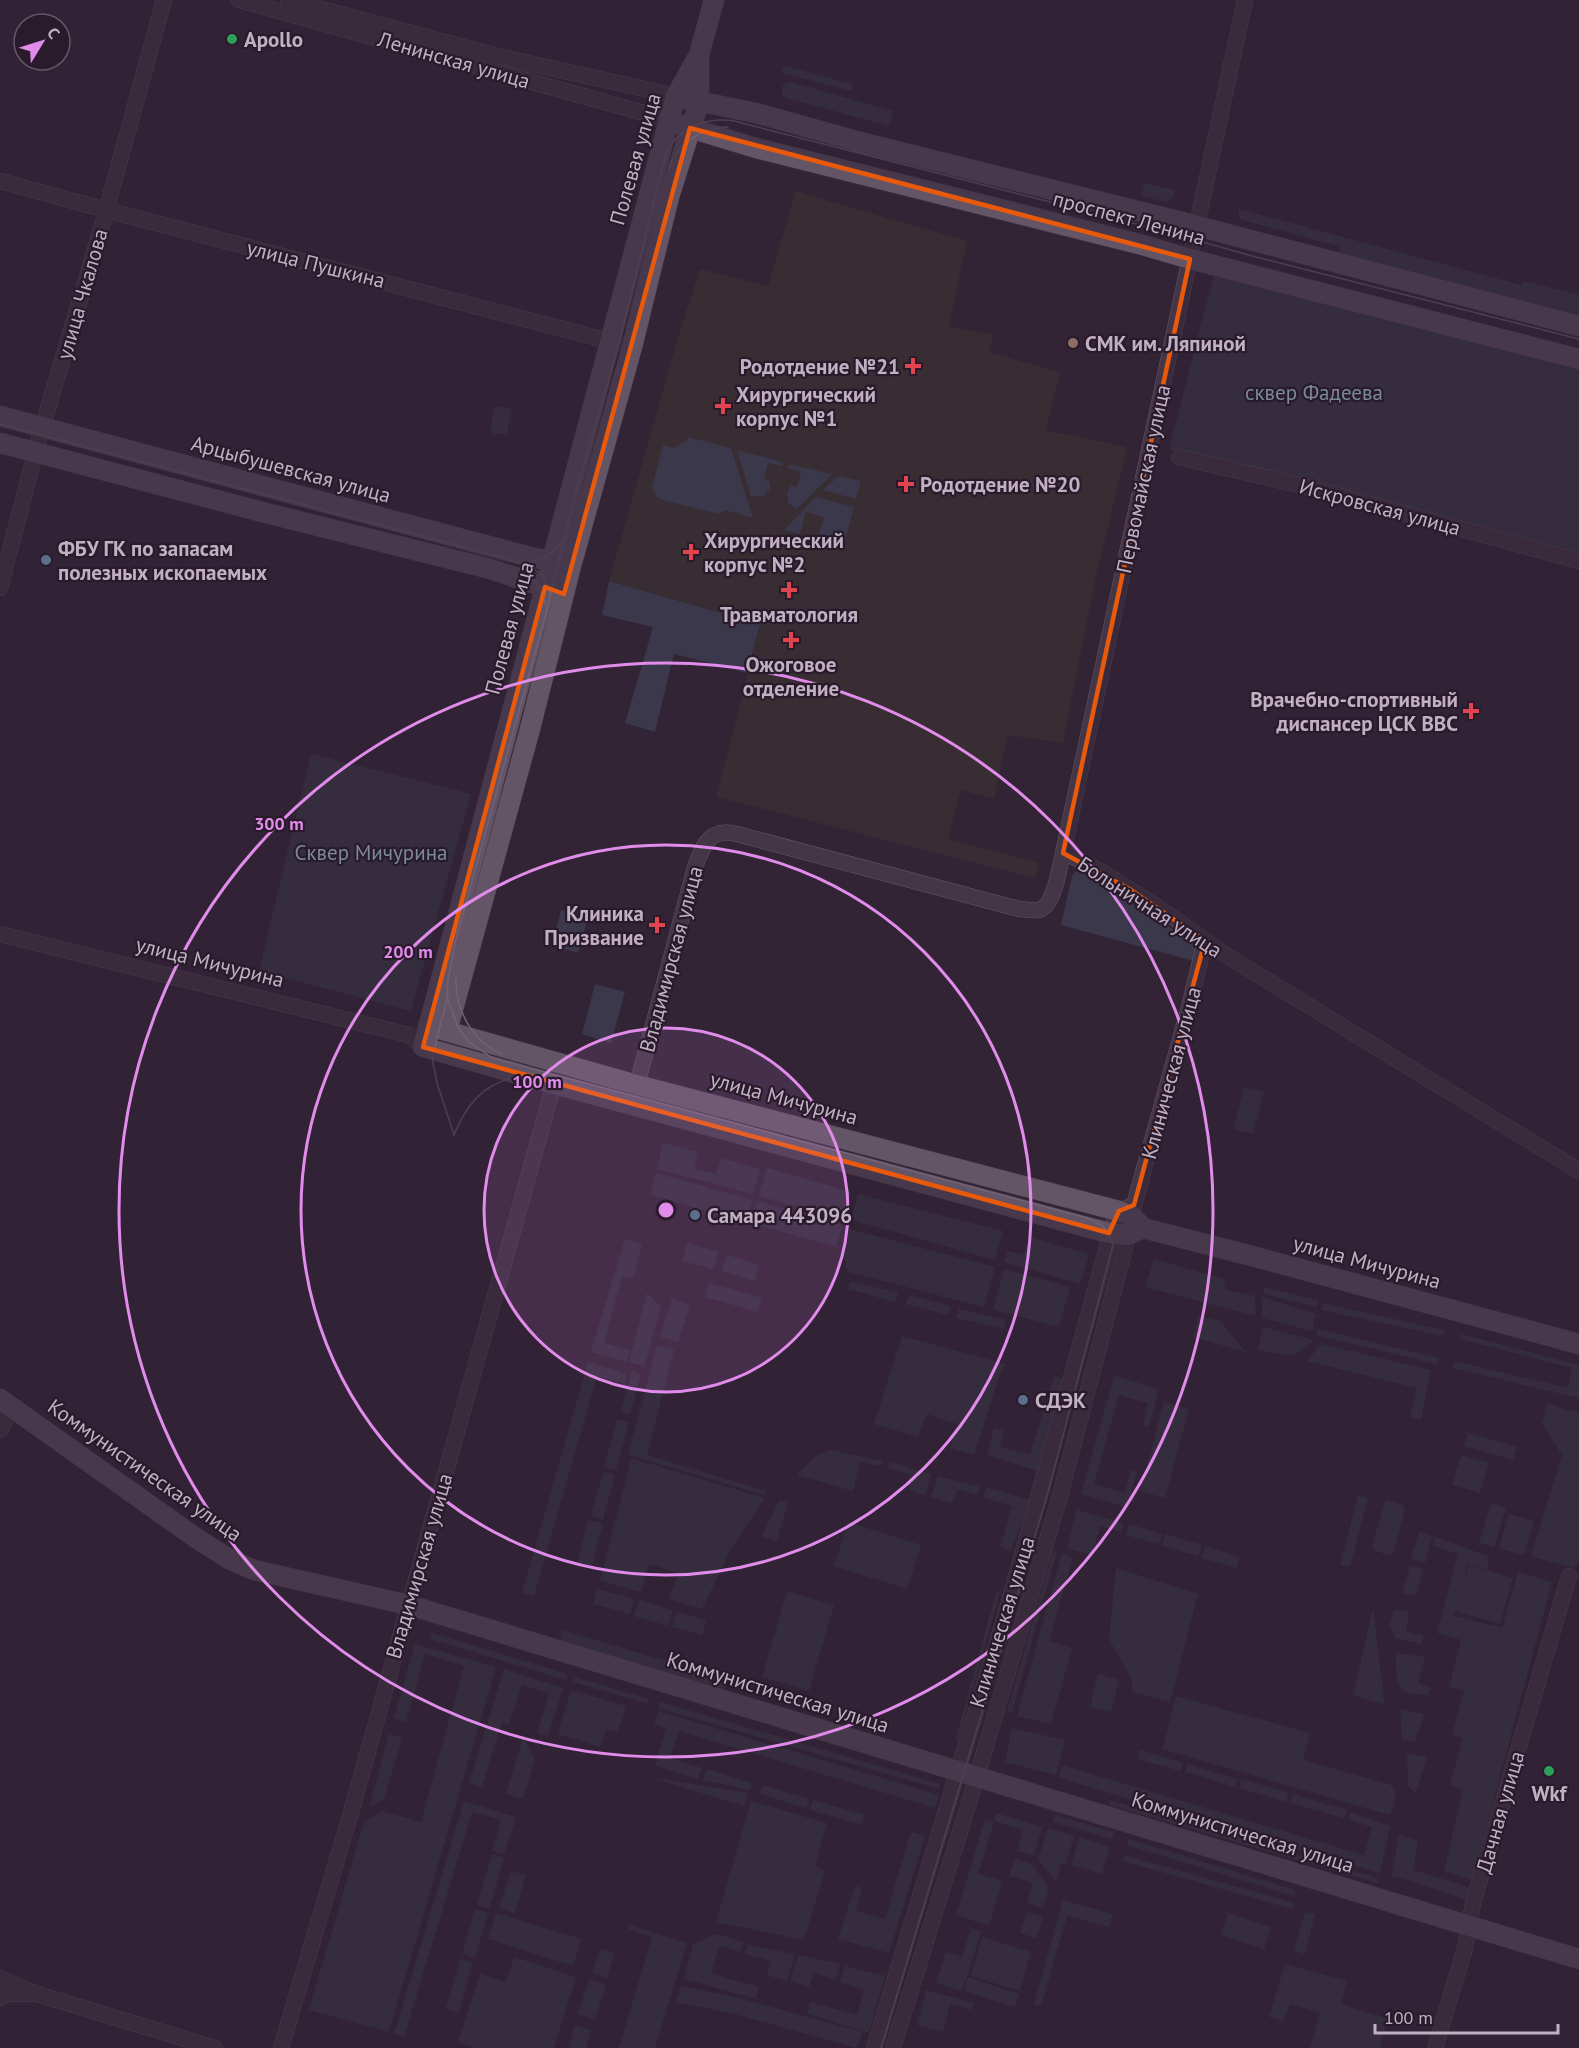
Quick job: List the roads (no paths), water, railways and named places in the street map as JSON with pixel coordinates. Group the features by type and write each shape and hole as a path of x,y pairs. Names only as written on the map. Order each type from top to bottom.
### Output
{"main road":[{"path":"699,54 714,0"},
{"name":"Полевая улица","path":"416,1041 428,1026 669,120 676,96 699,54"},
{"name":"Полевая улица","path":"447,1031 632,347 669,197 699,102 699,54"},
{"name":"проспект Ленина","path":"676,96 756,113 860,142 1178,221 1197,228 1579,326"},
{"name":"проспект Ленина","path":"669,120 756,148 1139,244 1579,359"},
{"name":"Арцыбушевская улица","path":"0,416 518,554 571,566"},
{"path":"0,443 487,568 564,594"},
{"name":"улица Мичурина","path":"428,1026 1127,1221 1579,1344"},
{"name":"улица Мичурина","path":"416,1041 554,1084 1127,1221"},
{"name":"Коммунистическая улица","path":"7,1404 196,1538 230,1559 254,1570 409,1605 1579,1959"}],"street":[{"name":"улица Чкалова","path":"0,588 36,452 164,0"},
{"name":"Ленинская улица","path":"239,0 669,120"},
{"name":"Ленинская улица","path":"288,0 497,56 676,96"},
{"name":"Первомайская улица","path":"1063,853 1245,0"},
{"name":"улица Пушкина","path":"0,181 632,347"},
{"name":"Искровская улица","path":"1179,457 1322,491 1579,561"},
{"name":"Больничная улица","path":"713,836 728,831 1019,909 1037,910 1047,906 1063,853 1079,859 1178,920 1205,941 1269,982 1579,1171"},
{"name":"Владимирская улица","path":"637,1085 695,867 702,848 713,836"},
{"name":"улица Мичурина","path":"0,934 416,1041"},
{"name":"Клиническая улица","path":"874,2048 1060,1496 1127,1221 1192,996 1205,941"},
{"name":"Владимирская улица","path":"281,2048 350,1816 554,1084"},
{"path":"0,1430 7,1404"},
{"name":"Дачная улица","path":"1435,2048 1470,1925 1473,1903 1569,1576"},
{"name":"Клиническая улица","path":"893,2048 967,1774"},
{"path":"0,1978 37,1994 215,2048"},
{"path":"0,1998 6,1994 37,1994"}],"tram line":[{"path":"881,2048 1048,1493 1113,1245 1104,1228 1087,1218 492,1058 468,1041 458,1027 447,997 455,943 546,613 573,503 619,343 666,153 678,136 686,130 714,121 734,121 1579,339"},
{"path":"669,169 672,160 691,139 709,130 728,127"},
{"path":"0,424 527,564 542,575 551,595"},
{"path":"523,563 544,558 561,543"},
{"path":"518,568 536,584 546,605"},
{"path":"456,978 456,990 467,1023 491,1049 502,1054"},
{"path":"448,995 432,1058 437,1083 454,1135"},
{"path":"454,1135 467,1110 484,1091 506,1080 534,1074"}],"place":[{"name":"Apollo","path":"232,39"},
{"name":"СМК им. Ляпиной","path":"1073,343"},
{"name":"Родотдение №21","path":"913,366"},
{"name":"Хирургический корпус №1","path":"723,406"},
{"name":"Родотдение №20","path":"906,484"},
{"name":"Хирургический корпус №2","path":"691,552"},
{"name":"ФБУ ГК по запасам полезных ископаемых","path":"46,560"},
{"name":"Травматология","path":"789,590"},
{"name":"Ожоговое отделение","path":"791,640"},
{"name":"Врачебно-спортивный диспансер ЦСК ВВС","path":"1471,711"},
{"name":"Клиника Призвание","path":"657,925"},
{"name":"Самара 443096","path":"695,1215"},
{"name":"СДЭК","path":"1023,1400"},
{"name":"Wkf","path":"1549,1771"}],"park label":[{"name":"сквер Фадеева","path":"1314,392"},
{"name":"Сквер Мичурина","path":"371,852"}]}
